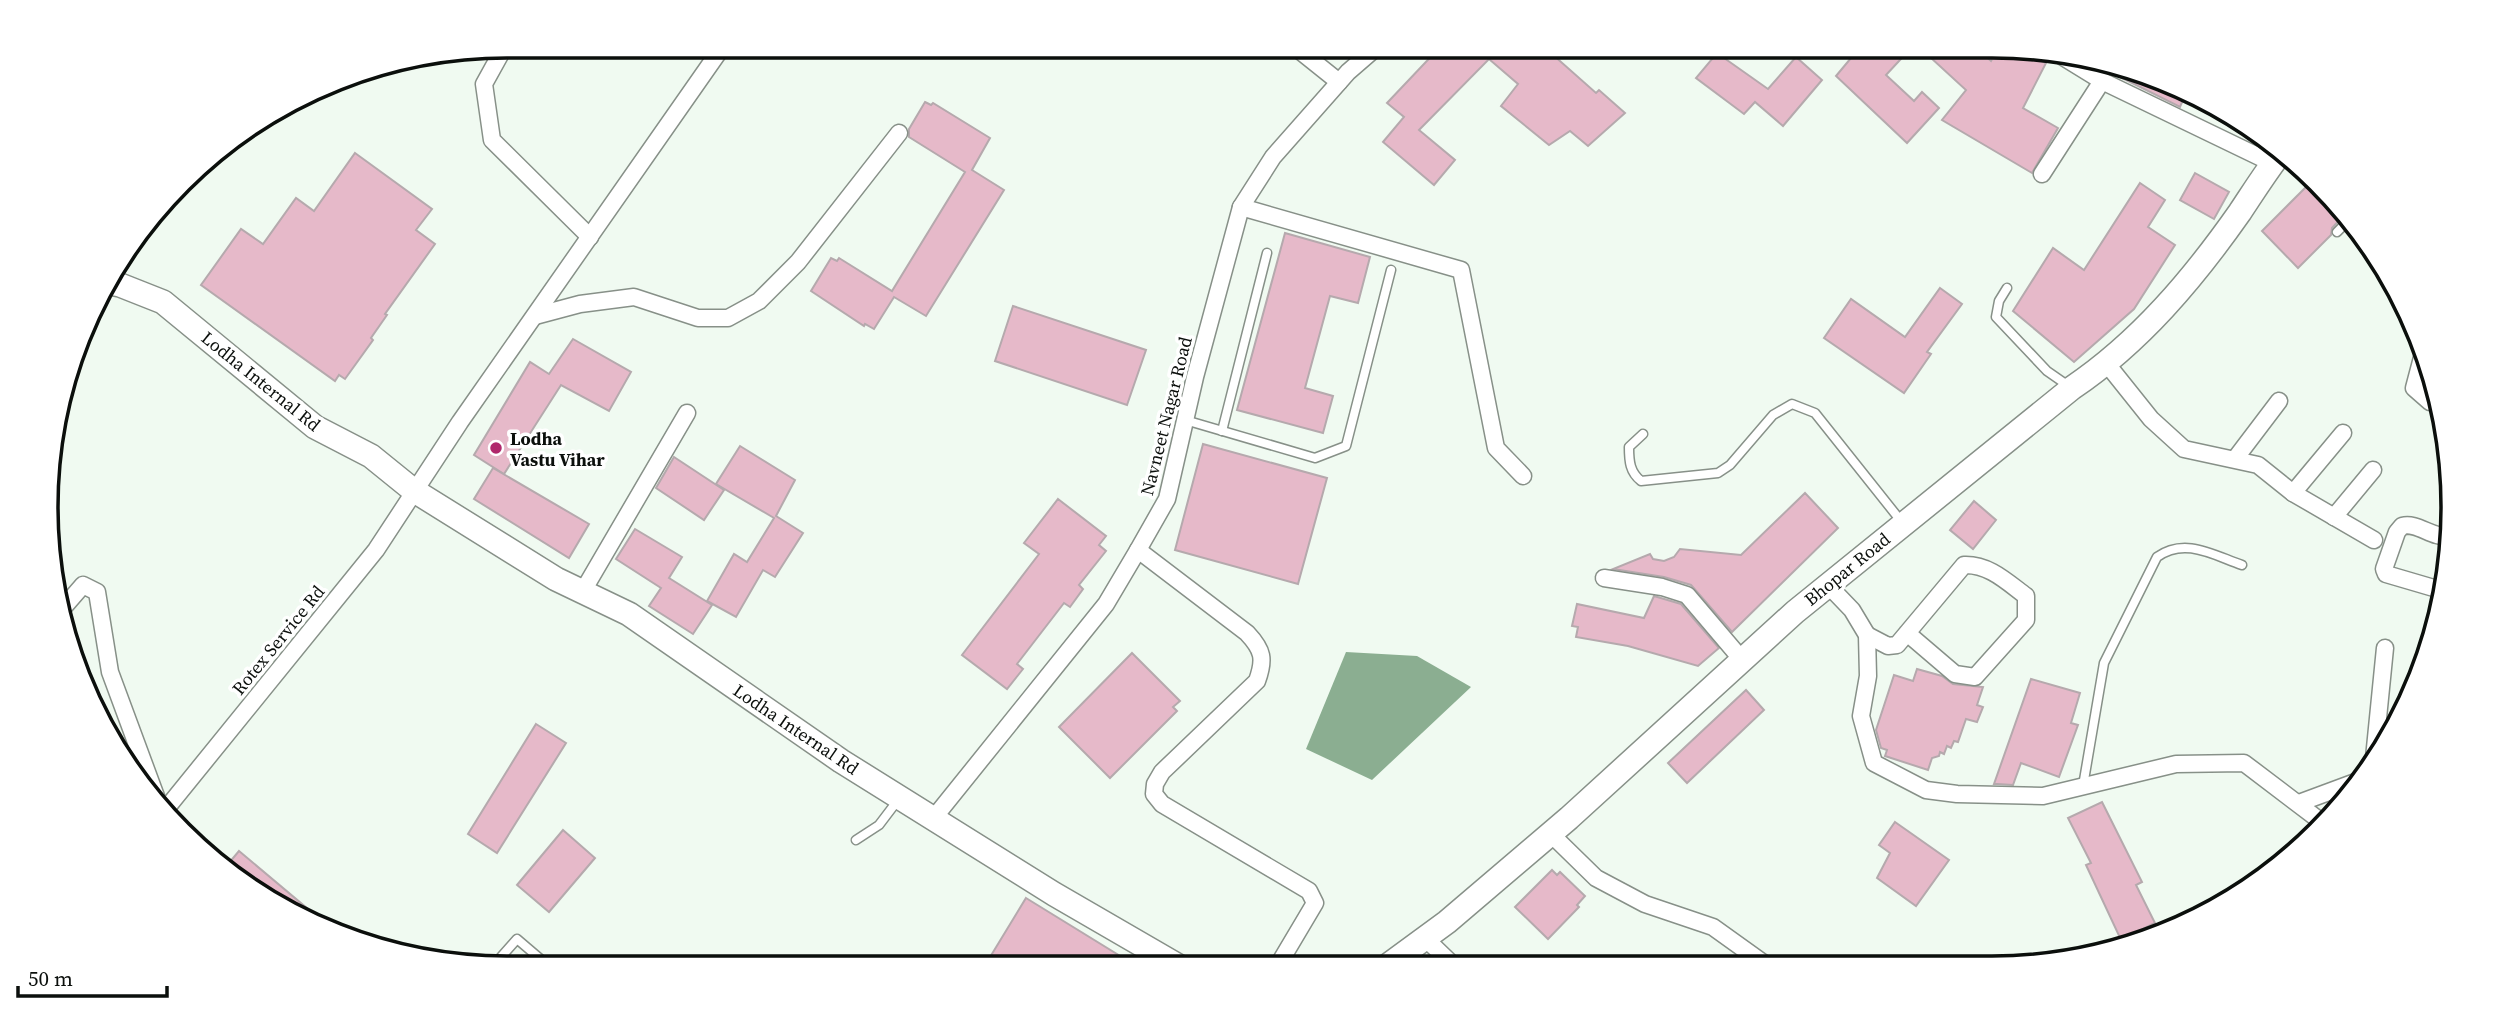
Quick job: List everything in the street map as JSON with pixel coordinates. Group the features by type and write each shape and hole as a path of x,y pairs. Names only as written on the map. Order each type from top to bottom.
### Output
{"street":[{"path":"498,58 484,85 492,140 590,237"},
{"path":"414,490 715,58"},
{"path":"1309,58 1339,82"},
{"name":"Navneet Nagar Road","path":"933,819 1106,604 1167,499 1241,207 1273,157 1339,82 1365,58"},
{"path":"2077,66 2102,81 2267,153"},
{"path":"2042,174 2102,81"},
{"path":"535,316 580,304 634,297 698,318 728,318 759,301 798,262 899,133"},
{"name":"Bhopar Road","path":"1401,956 1551,834 1828,585 2071,388 2107,364 2169,302 2239,213 2275,159"},
{"path":"1241,207 1461,270 1496,448 1523,476"},
{"name":"Lodha Internal Rd","path":"117,284 163,302 315,427 371,456 414,490 556,579 629,614 900,798 1162,956"},
{"path":"2107,364 2168,437 2184,449 2235,458 2258,466 2293,493 2374,540"},
{"path":"2419,369 2414,388 2428,401"},
{"path":"2235,458 2278,401"},
{"path":"583,591 687,413"},
{"path":"2293,493 2343,433"},
{"path":"2334,517 2373,470"},
{"name":"Rotex Service Rd","path":"170,804 376,550 414,490"},
{"path":"2434,588 2386,575 2384,569 2397,532 2402,526 2412,525 2440,537"},
{"path":"1138,550 1247,633 1259,646 1264,661 1257,681 1163,772 1154,794 1162,804 1309,891 1315,903 1284,956"},
{"path":"1867,635 1888,646 1897,645 1907,633 1964,565 1978,565 1989,570 2026,596 2026,620 1975,677 1955,674 1907,633"},
{"path":"1604,578 1662,587 1686,595 1743,661"},
{"path":"68,602 83,585 97,592 110,672 149,777"},
{"path":"1828,585 1852,610 1867,635 1868,676 1861,716 1874,763 1926,790 1957,794 2043,796 2176,764 2244,763 2317,818"},
{"path":"2376,741 2385,648"},
{"path":"2299,803 2343,786"},
{"path":"1551,834 1596,878 1645,904 1713,927 1753,956"},
{"path":"1425,938 1444,956"}],"lane":[{"path":"2337,232 2342,227"},
{"path":"1222,431 1266,253"},
{"path":"1185,421 1315,458 1346,446 1391,270"},
{"path":"2007,289 1999,301 1996,317 2047,371 2071,388"},
{"path":"1643,434 1629,447 1629,463 1634,475 1641,481 1718,473 1730,465 1773,415 1791,404 1806,407 1815,413 1903,523"},
{"path":"2082,786 2104,663 2157,556 2170,548 2191,547 2242,565"},
{"path":"856,840 879,825 900,798"},
{"path":"502,956 517,939 537,956"}],"shaded area":[{"path":"1346,652 1417,656 1471,687 1372,780 1306,749"}],"building":[{"path":"1430,58 1557,58 1596,93 1599,90 1625,113 1588,146 1570,131 1549,145 1501,106 1518,84 1489,59 1419,130 1455,160 1434,185 1383,142 1404,117 1387,103"},
{"path":"1713,58 1724,58 1768,89 1797,58 1822,80 1783,126 1755,102 1744,114 1696,78"},
{"path":"1851,58 1902,58 1886,75 1914,101 1922,92 1939,108 1907,143 1836,76"},
{"path":"1931,58 1988,58 1991,61 1993,58 2021,59 2046,63 2023,108 2058,128 2032,173 1942,120 1966,90"},
{"path":"2119,77 2183,100 2180,107"},
{"path":"925,102 931,105 933,103 990,138 972,170 1004,190 926,316 894,297 874,329 865,324 864,326 811,291 831,258 837,261 839,258 892,291 965,172 909,137 909,129"},
{"path":"355,153 432,209 416,230 435,244 385,314 387,315 371,338 373,340 345,379 339,375 335,381 201,285 241,229 263,244 296,198 314,211"},
{"path":"2195,173 2229,192 2214,219 2180,200"},
{"path":"2140,183 2165,200 2148,227 2175,245 2134,309 2074,362 2013,311 2053,248 2084,270"},
{"path":"2307,186 2338,221 2332,228 2331,235 2298,268 2262,231"},
{"path":"1285,233 1370,257 1358,303 1330,296 1305,388 1333,396 1323,433 1237,410"},
{"path":"1940,288 1962,304 1927,352 1931,354 1904,393 1824,338 1851,299 1905,337"},
{"path":"1013,306 1146,350 1127,405 995,361"},
{"name":"Lodha Vastu Vihar","path":"573,339 631,372 609,411 561,385 504,474 474,455 530,362 549,374"},
{"path":"1203,444 1327,478 1298,584 1175,550"},
{"path":"740,446 795,480 776,516 803,533 775,577 763,570 736,617 707,601 734,554 747,562 774,518 716,484"},
{"path":"674,457 724,490 704,520 656,488"},
{"path":"493,468 589,524 569,558 474,499"},
{"path":"1805,493 1838,528 1732,632 1691,585 1664,577 1613,569 1650,554 1653,559 1664,561 1674,557 1680,549 1741,555"},
{"path":"1058,499 1106,536 1099,545 1106,551 1079,585 1083,589 1070,607 1064,603 1017,664 1023,669 1007,689 962,655 1039,554 1024,543"},
{"path":"1974,501 1996,520 1973,549 1950,530"},
{"path":"635,529 682,557 669,578 712,605 693,634 649,606 661,588 616,559"},
{"path":"1654,596 1681,604 1719,648 1698,666 1628,646 1576,637 1578,627 1572,626 1577,604 1644,618"},
{"path":"1132,653 1180,701 1173,707 1177,711 1110,778 1059,727"},
{"path":"1917,669 1942,676 1953,684 1983,687 1977,705 1983,707 1977,722 1966,719 1958,742 1954,741 1951,748 1947,746 1944,754 1940,752 1939,756 1932,758 1928,770 1885,756 1887,750 1881,748 1876,730 1894,675 1913,681"},
{"path":"2031,679 2080,693 2071,723 2078,725 2059,777 2021,763 2013,785 1994,784"},
{"path":"1746,690 1764,710 1687,783 1668,763"},
{"path":"536,724 566,743 497,853 468,834"},
{"path":"2102,802 2142,882 2136,885 2155,923 2120,937 2086,865 2091,863 2068,818"},
{"path":"1895,822 1949,860 1916,906 1877,878 1890,853 1879,845"},
{"path":"563,830 595,858 549,912 517,885"},
{"path":"239,851 308,909 257,881 231,861"},
{"path":"1552,870 1557,875 1560,872 1585,896 1577,905 1579,907 1548,939 1515,907"},
{"path":"1026,898 1120,956 991,956"}],"place":[{"name":"Lodha Vastu Vihar","path":"496,448"}]}
